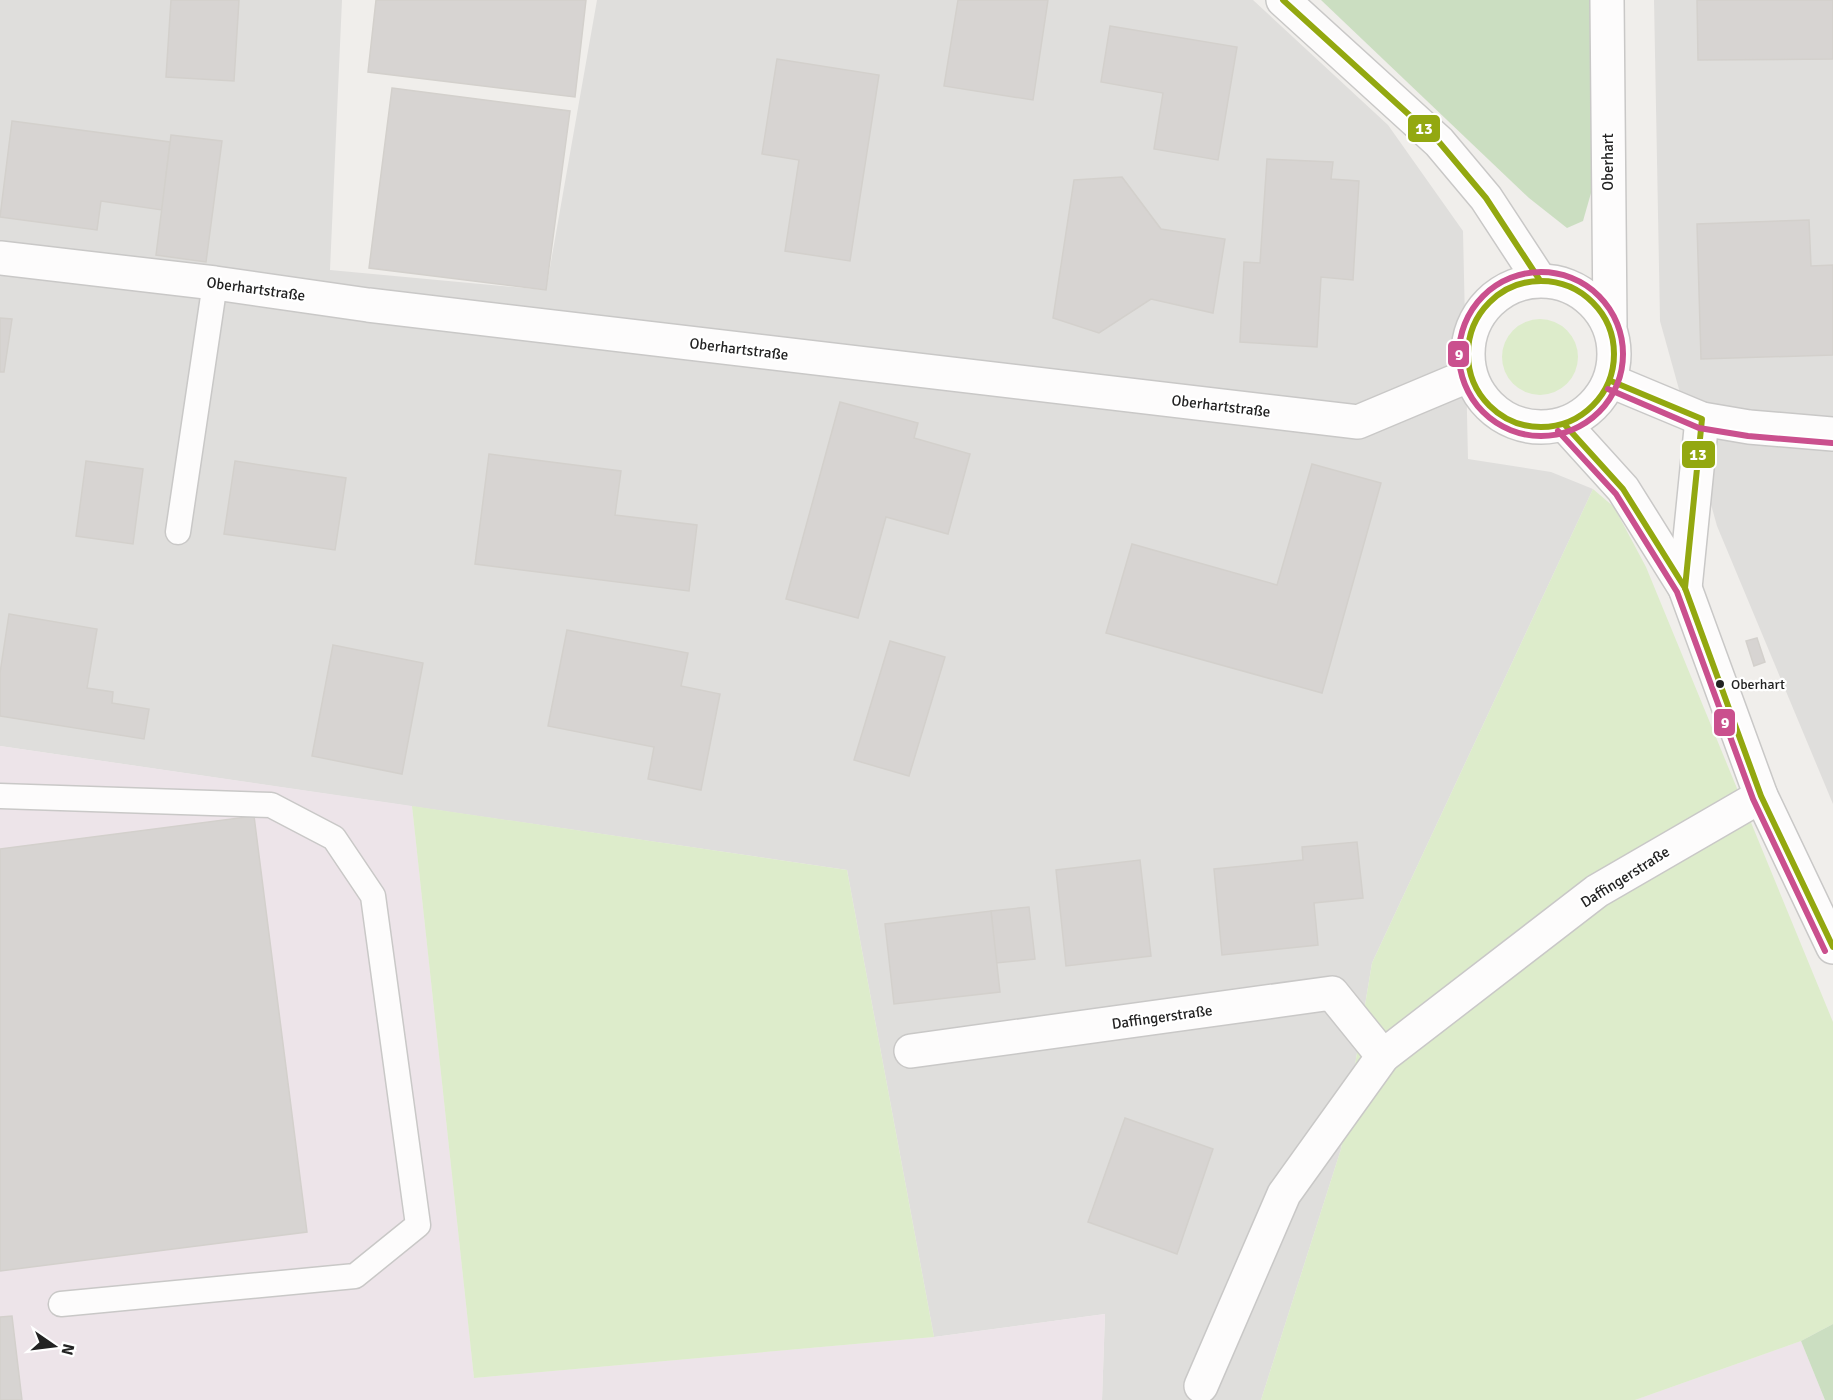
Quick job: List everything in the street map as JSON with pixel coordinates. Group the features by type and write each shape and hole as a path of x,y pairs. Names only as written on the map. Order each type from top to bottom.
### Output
{"street":[{"path":"1283,0 1438,142 1486,198 1539,279"},
{"name":"Oberhart","path":"1607,0 1610,325"},
{"name":"Oberhartstraße","path":"0,258 215,283 368,305 1358,422 1470,375"},
{"path":"1539,279 1579,289 1610,325 1616,353 1611,381 1598,403 1565,426 1523,427 1488,407 1470,375 1467,341 1481,310 1508,287 1539,279"},
{"path":"1611,381 1702,419 1749,427 1833,434"},
{"path":"1685,588 1702,419"},
{"path":"1565,426 1623,489 1685,588 1761,796 1833,947"},
{"name":"Daffingerstraße","path":"1199,1393 1284,1194 1383,1056 1597,891 1761,796"},
{"name":"Daffingerstraße","path":"911,1051 1332,993 1383,1056"}],"lane":[{"path":"178,532 215,283"},
{"path":"0,796 271,805 334,838 373,896 418,1225 355,1276 61,1304"}],"shaded area":[{"path":"0,0 342,0 330,270 546,290 597,0 1253,0 1388,125 1463,231 1468,459 1551,472 1593,489 1372,963 1341,1149 1261,1400 1102,1400 1105,1314 934,1337 847,870 0,746"},
{"path":"1654,0 1833,0 1833,804 1717,526 1660,321"},
{"path":"0,746 412,806 474,1378 934,1337 1105,1314 1102,1400 0,1400"},
{"path":"1801,1341 1825,1400 1635,1400"}],"green space":[{"path":"1321,0 1592,0 1591,193 1583,221 1567,228 1529,198"},
{"path":"1540,319 1554,322 1567,330 1575,343 1578,357 1575,371 1567,384 1554,392 1540,395 1526,392 1513,384 1505,371 1502,357 1505,343 1513,330 1526,322"},
{"path":"1593,489 1614,507 1646,567 1833,1022 1833,1324 1801,1341 1635,1400 1261,1400 1341,1149 1372,963"},
{"path":"412,806 847,870 934,1337 474,1378"},
{"path":"1833,1324 1833,1400 1825,1400 1801,1341"}],"building":[{"path":"171,0 239,0 234,81 166,77"},
{"path":"376,0 586,0 575,97 368,72"},
{"path":"958,0 1048,0 1033,100 944,86"},
{"path":"1697,0 1833,0 1833,59 1698,60"},
{"path":"1110,26 1237,47 1218,160 1154,149 1163,93 1101,82"},
{"path":"777,59 879,75 850,261 785,251 799,160 762,154"},
{"path":"392,88 570,111 546,290 369,268"},
{"path":"12,121 170,142 162,210 101,201 97,230 0,217"},
{"path":"171,135 222,141 206,262 156,255"},
{"path":"1267,159 1333,162 1331,179 1359,181 1353,280 1321,277 1317,347 1240,342 1244,262 1260,263"},
{"path":"1122,177 1161,229 1225,239 1213,313 1151,299 1099,333 1053,318 1074,180"},
{"path":"1809,220 1811,266 1833,265 1833,355 1701,359 1697,224"},
{"path":"0,318 12,319 4,372 0,372"},
{"path":"840,402 918,423 914,438 970,454 948,534 886,517 858,618 786,599"},
{"path":"489,454 621,471 615,515 697,525 689,591 475,564"},
{"path":"86,461 143,469 133,544 76,536"},
{"path":"235,461 346,478 335,550 224,534"},
{"path":"1312,464 1381,483 1322,693 1106,633 1132,544 1277,585"},
{"path":"9,614 97,629 87,688 113,692 112,703 149,709 144,739 0,716 0,673"},
{"path":"567,630 688,653 681,686 720,694 701,790 648,779 654,747 548,726"},
{"name":"Oberhart","path":"1757,638 1765,662 1754,666 1746,641"},
{"path":"890,641 945,657 909,776 854,760"},
{"path":"333,645 423,663 402,774 312,756"},
{"path":"254,816 307,1232 0,1271 0,849"},
{"path":"1357,842 1363,898 1314,903 1318,945 1222,955 1214,869 1303,860 1302,847"},
{"path":"1140,860 1151,956 1066,966 1056,870"},
{"path":"1029,907 1035,959 996,963 991,911"},
{"path":"991,911 1000,992 894,1004 885,924"},
{"path":"1125,1118 1213,1149 1177,1254 1088,1222"},
{"path":"12,1316 22,1400 0,1400 0,1317"}],"transit line":[{"name":"13","path":"1283,0 1439,142 1486,198 1539,279"},
{"name":"9","path":"1541,272 1557,273 1573,278 1599,296 1617,322 1622,338 1623,354 1622,370 1617,386 1599,412 1573,430 1557,435 1541,436 1525,435 1509,430 1483,412 1465,386 1460,370 1459,354 1460,338 1465,322 1483,296 1509,278 1525,273 1541,272"},
{"name":"13","path":"1541,281 1569,286 1593,302 1609,326 1614,354 1609,382 1593,406 1569,422 1541,427 1513,422 1489,406 1473,382 1468,354 1473,326 1489,302 1513,286 1541,281"},
{"name":"13","path":"1611,381 1702,419 1685,588"},
{"name":"9","path":"1608,389 1699,428 1748,436 1832,443"},
{"name":"13","path":"1565,425 1623,489 1685,588 1761,796 1833,947"},
{"name":"9","path":"1558,431 1616,494 1677,592 1753,799 1825,951"}],"place":[{"name":"Oberhart","path":"1720,684"}]}
